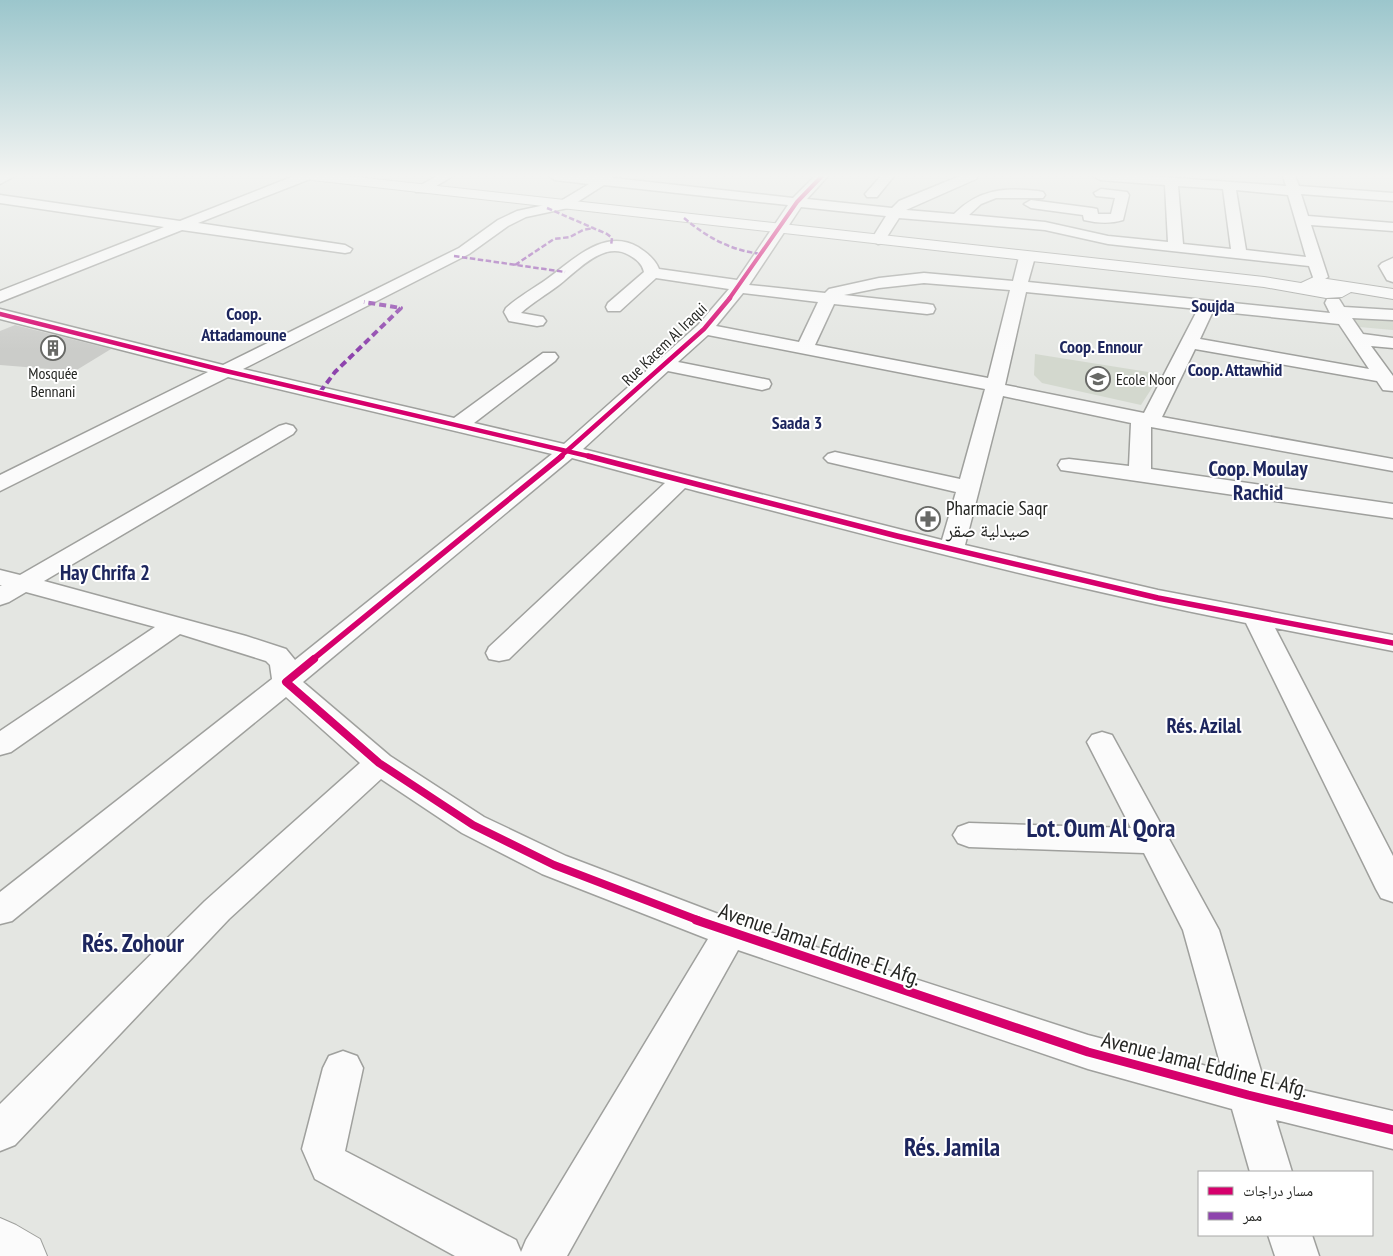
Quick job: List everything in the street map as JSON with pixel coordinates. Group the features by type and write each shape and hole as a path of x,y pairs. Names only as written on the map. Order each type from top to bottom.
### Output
{"street":[{"path":"0,297 161,235"},
{"path":"250,235 345,249"},
{"path":"0,484 464,251 487,235"},
{"name":"Rue Kacem Al Iraqui","path":"0,912 286,682 568,451 704,329 739,287 775,235"},
{"path":"834,235 1027,257 1390,294"},
{"path":"878,240 881,235"},
{"path":"1087,235 1101,239 1314,262"},
{"path":"1174,235 1176,247"},
{"path":"1236,235 1239,254"},
{"path":"1307,235 1314,262 1340,315 1390,384"},
{"path":"1351,236 1393,239"},
{"path":"537,321 521,320 515,317 512,312 585,257 602,248 619,246 634,251 647,261 651,267 652,274"},
{"path":"952,548 1027,257"},
{"path":"1393,263 1387,266 1393,277"},
{"path":"652,274 828,299 927,309"},
{"path":"614,308 652,274"},
{"path":"804,349 828,299 835,292 910,279 956,280 1208,305 1340,315 1393,315"},
{"path":"1140,474 1146,420 1208,305"},
{"path":"0,314 226,371 568,451 897,536 1158,598 1257,619 1393,643"},
{"path":"704,329 995,387 1146,420 1393,465"},
{"path":"1359,339 1393,343"},
{"path":"1188,342 1390,384"},
{"path":"457,426 549,357"},
{"path":"664,365 762,384"},
{"path":"8,585 286,430"},
{"path":"834,458 968,488"},
{"path":"1069,464 1393,510"},
{"path":"499,653 681,480"},
{"path":"8,585 176,625 276,655 284,664 286,682"},
{"path":"1257,619 1393,889"},
{"path":"0,745 176,625"},
{"name":"Avenue Jamal Eddine El Afg.","path":"286,682 379,763 473,825 554,865 730,934 1088,1052 1248,1095 1393,1130"},
{"path":"1102,742 1201,930 1271,1171"},
{"path":"0,1132 217,910 379,763"},
{"path":"969,835 1154,841"},
{"path":"542,1256 730,934"},
{"path":"343,1068 323,1149 330,1165 500,1256"},
{"path":"1290,1236 1297,1256"},
{"path":"0,1241 23,1256"}],"shaded area":[{"path":"1339,314 1393,317 1393,330 1348,326"},
{"name":"Ecole Noor","path":"1035,354 1161,374 1141,405 1042,383 1034,375"}],"building":[{"name":"Mosquée Bennani","path":"15,325 111,349 75,371 0,365 0,331"}],"marked path":[{"path":"515,265 554,239 574,235"},
{"path":"608,235 612,238 611,246"},
{"path":"705,235 728,247 761,254"},
{"path":"454,256 565,272"},
{"path":"320,392 335,372 401,308 364,302"}],"cycle path":[{"path":"775,235 741,285 704,329 568,451 286,682 379,763 473,825 554,865 730,933 1088,1052 1248,1095 1393,1130"},
{"path":"0,314 226,371 568,451 897,536 1158,598 1393,643"}],"place":[{"name":"Mosquée Bennani","path":"53,348"},
{"name":"Ecole Noor","path":"1098,379"},
{"name":"Pharmacie Saqr صيدلية صقر","path":"928,519"}],"district":[{"name":"Soujda","path":"1213,305"},
{"name":"Coop. Attadamoune","path":"244,323"},
{"name":"Coop. Ennour","path":"1101,346"},
{"name":"Coop. Attawhid","path":"1235,369"},
{"name":"Saada 3","path":"797,422"},
{"name":"Coop. Moulay Rachid","path":"1258,480"},
{"name":"Hay Chrifa 2","path":"105,572"},
{"name":"Rés. Azilal","path":"1204,725"},
{"name":"Lot. Oum Al Qora","path":"1101,828"},
{"name":"Rés. Zohour","path":"133,943"},
{"name":"Rés. Jamila","path":"952,1147"}]}
